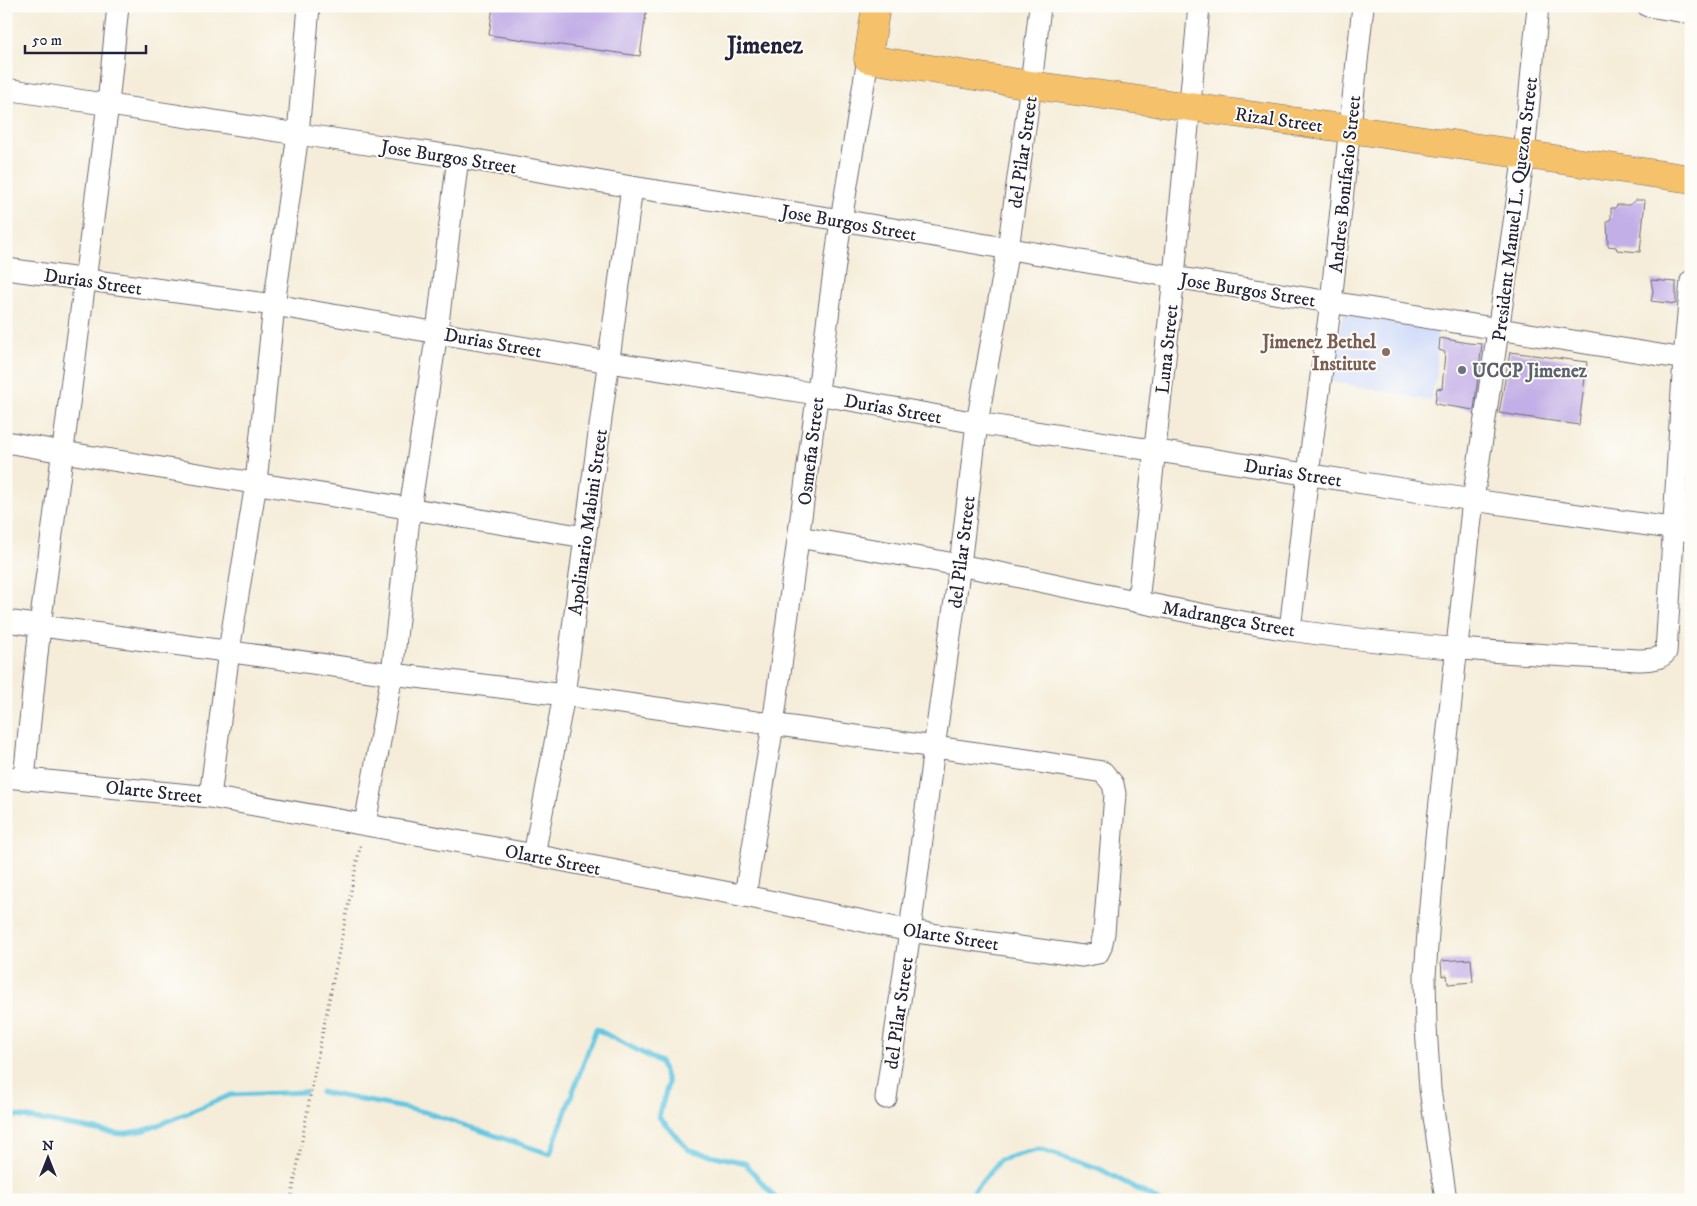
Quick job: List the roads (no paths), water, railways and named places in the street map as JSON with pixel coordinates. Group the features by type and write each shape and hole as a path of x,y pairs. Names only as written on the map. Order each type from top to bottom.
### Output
{"main road":[{"name":"Osmeña Street","path":"868,59 876,6"},
{"name":"Rizal Street","path":"868,59 1031,85 1691,179"}],"street":[{"path":"15,778 40,626 108,104 118,6"},
{"path":"210,797 229,651 256,483 274,305 298,134 309,6"},
{"name":"del Pilar Street","path":"886,1098 960,565 977,423 1008,249 1040,6"},
{"name":"Luna Street","path":"1138,602 1174,277 1199,6"},
{"name":"Andres Bonifacio Street","path":"1290,630 1331,302 1363,6"},
{"name":"President Manuel L. Quezon Street","path":"1446,1200 1430,1088 1425,976 1436,838 1473,500 1524,155 1538,6"},
{"path":"1648,6 1691,13"},
{"name":"Osmeña Street","path":"745,896 774,725 841,220 868,59"},
{"name":"Jose Burgos Street","path":"6,88 298,134 458,156 632,187 841,220 1174,277 1687,360"},
{"path":"365,824 392,674 410,509 437,332 458,156"},
{"name":"Apolinario Mabini Street","path":"534,855 564,695 632,187"},
{"name":"Durias Street","path":"6,269 274,305 609,362 818,394 977,423 1473,500 1682,530"},
{"path":"1682,530 1691,281"},
{"path":"6,442 585,538"},
{"name":"Madrangca Street","path":"800,538 960,565 1138,602 1290,630 1458,649 1638,660 1662,656 1666,652 1682,530"},
{"path":"6,621 392,674 564,695 934,748"},
{"name":"Olarte Street","path":"15,778 210,797 534,855 745,896 910,931 1082,956 1098,952 1104,934 1115,794 1113,784 1108,776 1103,772 1036,761 934,748"}],"waterway":[{"path":"321,1092 425,1112 550,1154 596,1029 660,1062 668,1083 659,1117 689,1150 745,1163 777,1200"},
{"path":"6,1114 120,1134 146,1130 231,1095 305,1092"},
{"path":"967,1200 1000,1160 1039,1149 1098,1168 1158,1200"}],"place":[{"name":"Jimenez Bethel Institute","path":"1386,352"},
{"name":"UCCP Jimenez","path":"1462,370"}],"district":[{"name":"Jimenez","path":"765,45"}]}
